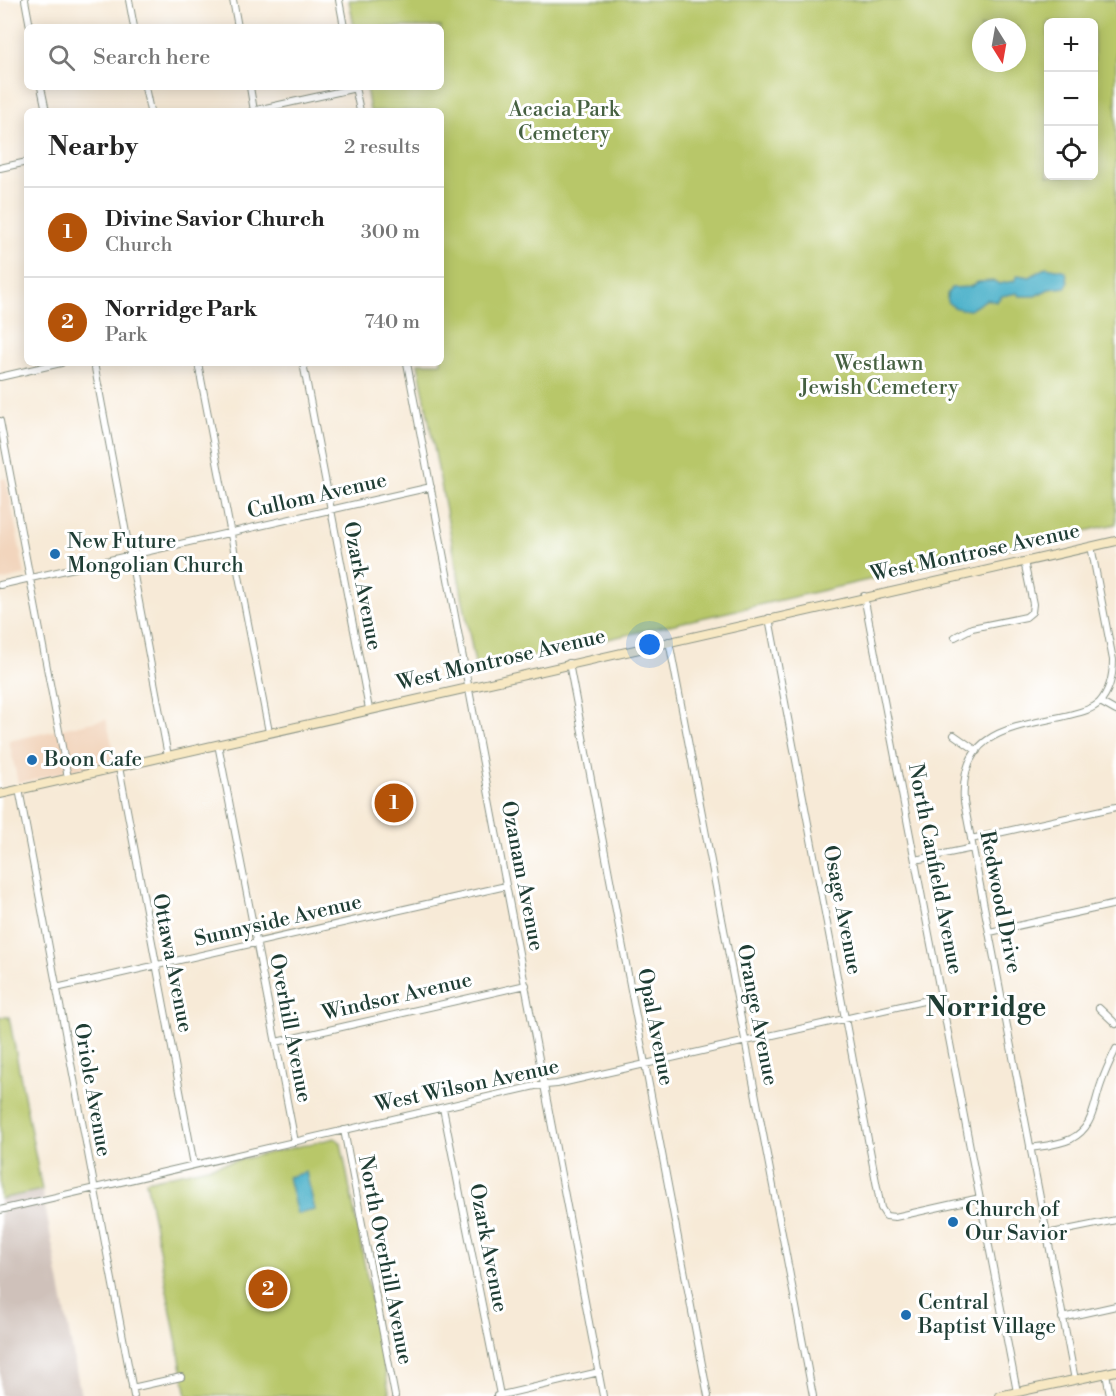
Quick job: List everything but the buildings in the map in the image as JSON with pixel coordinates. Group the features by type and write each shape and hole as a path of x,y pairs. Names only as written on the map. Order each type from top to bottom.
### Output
{"street":[{"path":"25,0 29,24"},
{"path":"129,0 133,24"},
{"path":"233,0 237,24"},
{"path":"339,0 343,24"},
{"path":"42,90 45,108"},
{"path":"146,90 149,108"},
{"path":"250,90 254,108"},
{"path":"267,108 343,90"},
{"path":"356,90 360,108"},
{"path":"0,168 24,163"},
{"path":"0,377 48,366"},
{"path":"95,366 168,756"},
{"path":"199,366 269,732"},
{"name":"Ozark Avenue","path":"304,366 369,709"},
{"name":"Ozanam Avenue","path":"408,366 603,1396"},
{"path":"0,421 68,778"},
{"name":"Cullom Avenue","path":"0,585 431,487"},
{"name":"West Montrose Avenue","path":"0,794 1116,540"},
{"path":"1091,546 1113,660 1110,684 1100,702 1116,711"},
{"path":"955,638 966,630 1026,616 1032,612 1033,604 1024,561"},
{"name":"North Canfield Avenue","path":"864,596 1017,1394"},
{"name":"Osage Avenue","path":"769,618 881,1209 886,1216 896,1217 980,1198"},
{"name":"Orange Avenue","path":"669,641 813,1396"},
{"name":"Opal Avenue","path":"569,663 708,1396"},
{"name":"Redwood Drive","path":"1075,1380 964,802 963,783 968,766 977,751 991,737 1001,732 1081,712 1100,702"},
{"path":"954,735 977,751"},
{"name":"Overhill Avenue","path":"218,744 295,1142"},
{"name":"Ottawa Avenue","path":"118,767 194,1165"},
{"name":"Oriole Avenue","path":"19,789 134,1396"},
{"path":"971,839 1116,807"},
{"path":"915,860 973,848"},
{"name":"Sunnyside Avenue","path":"56,988 506,886"},
{"path":"990,932 1116,904"},
{"name":"Windsor Avenue","path":"276,1042 526,985"},
{"name":"West Wilson Avenue","path":"0,1210 344,1130 941,997"},
{"path":"1099,1008 1116,1024"},
{"path":"1030,1148 1064,1142 1088,1126 1101,1082 1116,1049"},
{"name":"Ozark Avenue","path":"443,1108 498,1396"},
{"name":"North Overhill Avenue","path":"344,1130 395,1396"},
{"path":"1047,1234 1116,1220"},
{"path":"1062,1318 1116,1306"},
{"path":"999,1396 1017,1394 1116,1371"},
{"path":"498,1396 599,1372"},
{"path":"1106,1373 1110,1396"},
{"path":"132,1388 181,1377"}],"shaded area":[{"path":"6,478 25,575 0,581 0,480"},
{"path":"106,719 116,760 18,783 9,741"},
{"path":"42,1190 81,1396 0,1396 0,1200"}],"green space":[{"name":"Westlawn Jewish Cemetery","path":"349,0 1116,0 1116,524 476,669 419,366 444,366 444,108 370,108 366,90 444,90 444,24 353,24"},
{"path":"0,1017 9,1017 42,1190 0,1199"},
{"path":"335,1138 341,1143 390,1396 187,1396 146,1181"}],"water":[{"path":"1046,267 1066,272 1068,283 1066,287 1049,289 1035,296 1019,296 1017,293 1002,296 996,302 987,299 970,310 954,307 948,302 947,294 951,288 970,287 978,282 994,281 999,284 1014,281 1018,275 1030,277"},
{"path":"306,1172 315,1210 297,1214 288,1177"}],"place":[{"name":"New Future Mongolian Church","path":"55,554"},
{"name":"Boon Cafe","path":"32,760"},
{"name":"Divine Savior Church","path":"394,803"},
{"name":"Church of Our Savior","path":"953,1222"},
{"name":"Norridge Park","path":"268,1289"},
{"name":"Central Baptist Village","path":"906,1315"}],"district":[{"name":"Norridge","path":"986,1008"}],"park label":[{"name":"Acacia Park Cemetery","path":"564,122"}]}
